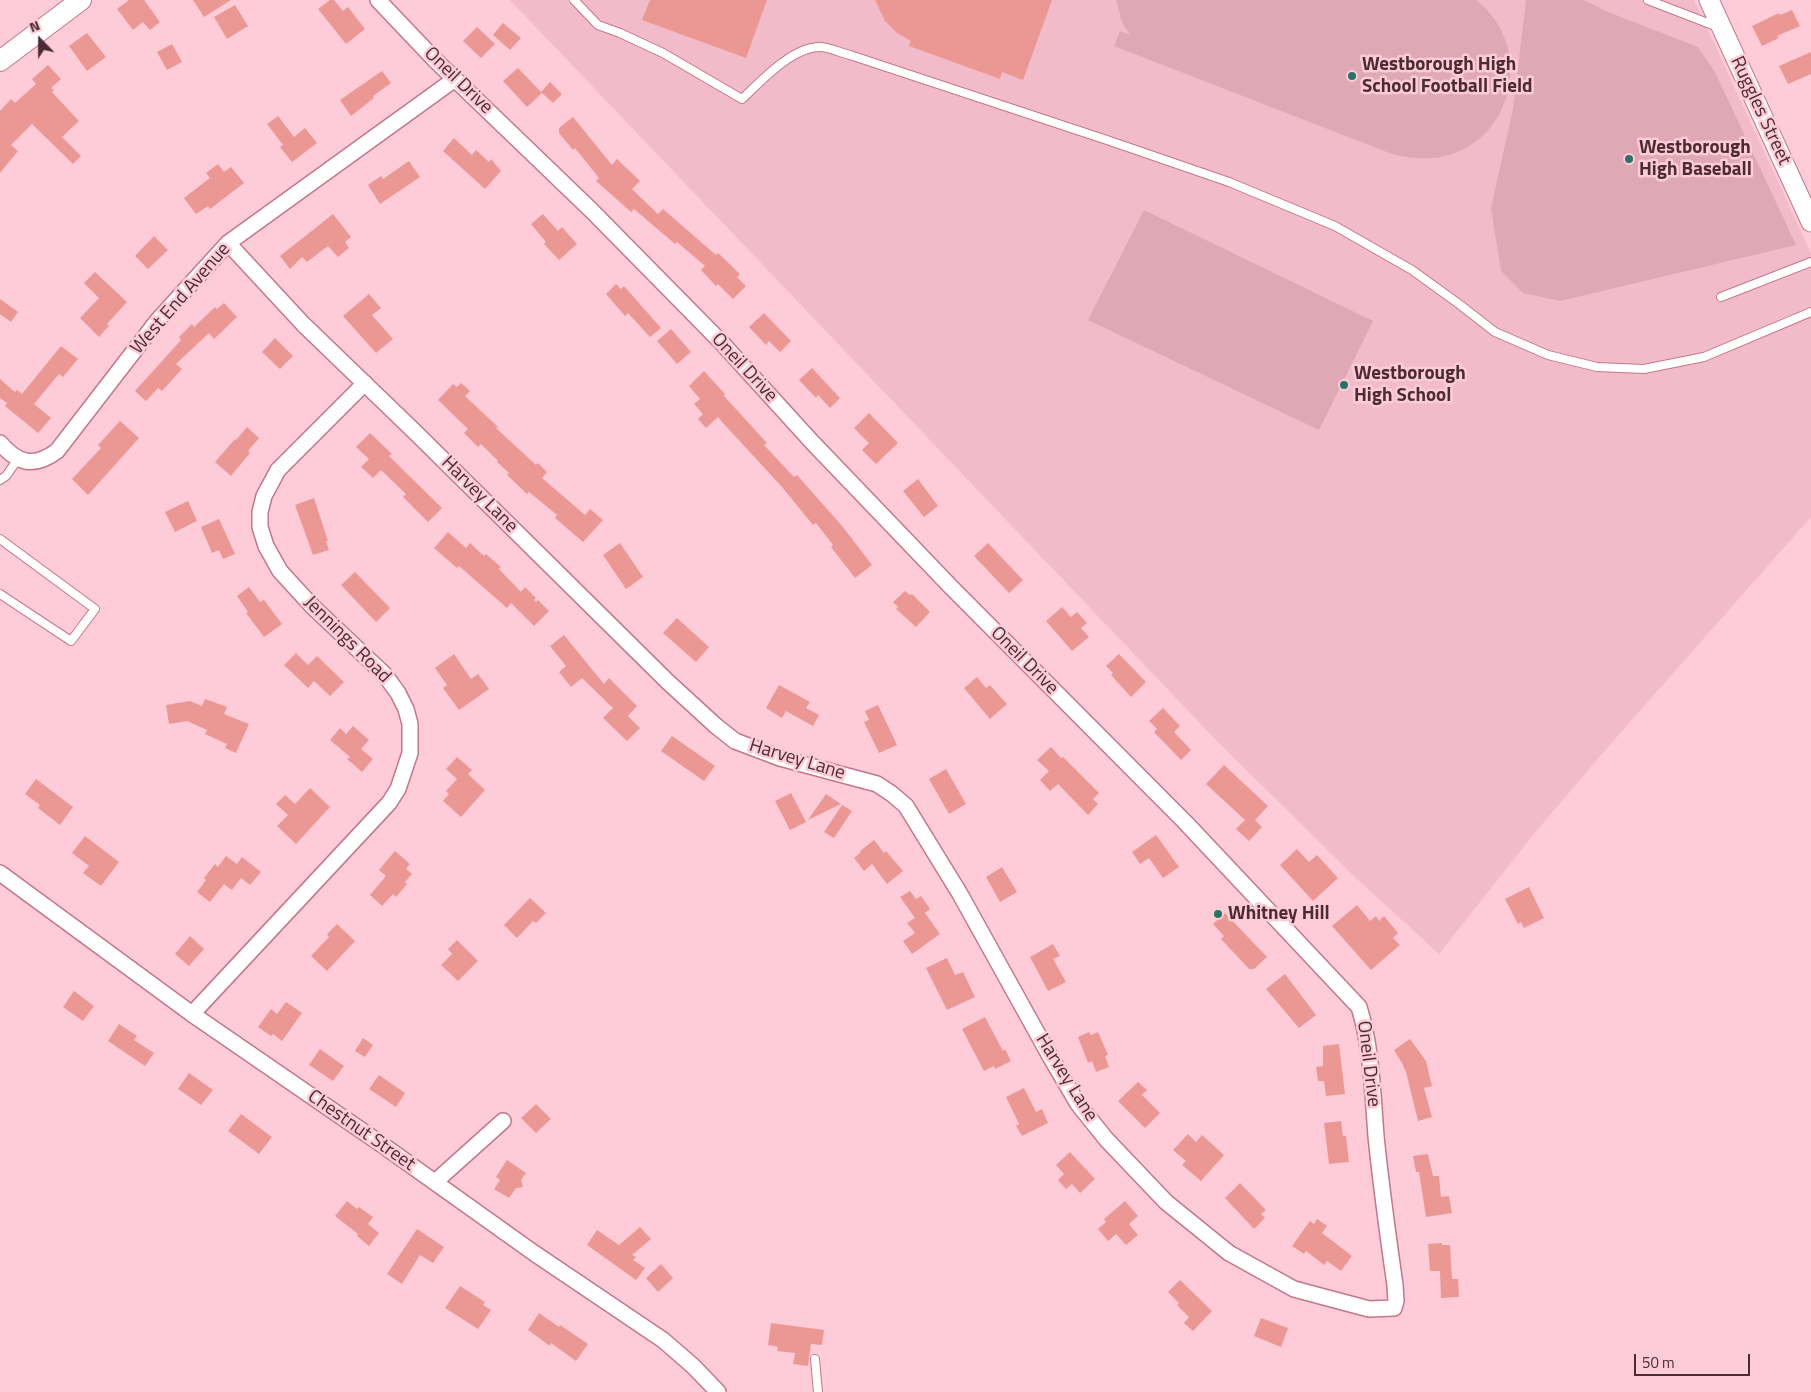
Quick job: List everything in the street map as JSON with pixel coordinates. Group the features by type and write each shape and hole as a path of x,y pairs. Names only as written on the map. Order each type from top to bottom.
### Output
{"main road":[{"path":"0,60 81,0"}],"street":[{"name":"Oneil Drive","path":"378,0 455,79 591,210 721,342 818,449 951,587 1185,822 1359,1007 1363,1018 1370,1071 1380,1175 1395,1285 1396,1301 1394,1308 1369,1309 1328,1299 1294,1289 1263,1273"},
{"name":"Ruggles Street","path":"1709,0 1811,222"},
{"name":"West End Avenue","path":"18,459 38,462 57,451 158,320 228,243 455,79"},
{"name":"Harvey Lane","path":"228,243 303,324 668,682 735,741 780,758 877,784 906,806 960,894 1078,1104 1118,1152 1166,1202 1229,1254 1263,1273"},
{"name":"Jennings Road","path":"192,1014 389,803 398,789 408,760 411,736 410,724 406,709 398,693 385,675 312,606 280,571 266,546 260,527 260,512 264,496 278,470 365,383"},
{"path":"0,442 9,454 18,459"},
{"name":"Chestnut Street","path":"0,873 192,1014 534,1253 663,1340 693,1366 718,1392"},
{"path":"435,1182 503,1121"}],"lane":[{"path":"574,0 598,25 620,32 664,52 742,99 770,72 794,54 819,47 850,55 1052,121 1230,182 1335,226 1412,270 1495,332 1548,355 1597,366 1644,369 1704,358 1811,312"},
{"path":"1648,0 1722,28"},
{"path":"1721,297 1811,262"},
{"path":"0,480 6,476 18,459"},
{"path":"0,539 95,609 71,642 0,594"},
{"path":"815,1359 818,1392"}],"shaded area":[{"name":"Westborough High School","path":"510,0 1694,0 1811,253 1811,517 1607,748 1533,835 1439,954 1357,879 1218,742"},
{"name":"Westborough High School Football Field","path":"1116,0 1476,0 1494,19 1506,41 1510,65 1508,90 1500,113 1486,132 1466,148 1435,158 1404,157 1114,46 1120,31 1130,35 1122,22"},
{"name":"Westborough High Baseball","path":"1526,0 1584,0 1608,12 1698,47 1715,72 1796,245 1560,301 1523,293 1501,271 1491,208 1513,109"},
{"path":"1144,210 1373,321 1319,430 1088,320"}],"building":[{"path":"129,0 144,0 160,22 150,30 143,22 133,30 117,9"},
{"path":"193,0 231,0 204,17"},
{"path":"330,0 334,0 343,11 348,7 365,29 346,44 318,9"},
{"path":"650,0 767,0 746,58 642,20"},
{"path":"875,0 1052,0 1023,80 1002,72 1000,79 909,46 911,41 897,33 885,21"},
{"path":"235,5 248,26 227,39 214,17"},
{"path":"1792,10 1800,26 1777,36 1779,38 1762,46 1752,26 1779,13 1780,15"},
{"path":"503,23 521,38 510,50 493,35"},
{"path":"477,27 495,44 481,58 463,41"},
{"path":"87,33 106,57 87,71 69,46"},
{"path":"172,44 182,62 167,70 157,52"},
{"path":"1811,52 1811,74 1788,84 1779,66"},
{"path":"48,65 61,79 51,88 54,90 52,92 79,121 62,137 81,156 73,164 32,124 11,145 18,151 0,173 0,111 11,99 15,103 36,84 32,79"},
{"path":"518,68 542,93 527,107 503,81"},
{"path":"382,71 391,83 351,116 340,100"},
{"path":"550,82 562,94 553,103 541,92"},
{"path":"278,116 294,137 305,128 317,143 292,162 280,147 283,145 267,124"},
{"path":"573,117 612,165 617,159 640,181 632,189 658,214 663,209 716,255 718,253 740,274 737,277 746,286 733,299 718,284 716,286 701,270 705,266 677,242 675,244 634,209 631,212 596,181 599,178 575,148 573,150 559,133 559,128"},
{"path":"454,138 472,155 476,150 489,162 491,159 501,171 485,189 443,151"},
{"path":"409,161 420,177 380,204 368,185 381,176 383,179"},
{"path":"218,164 224,172 231,167 244,183 210,209 208,206 196,214 184,198 210,178 206,173"},
{"path":"333,214 351,237 345,242 349,248 338,257 328,246 307,262 302,257 290,269 280,256"},
{"path":"543,214 558,231 562,227 577,244 559,260 544,244 546,242 531,224"},
{"path":"154,236 168,250 148,269 135,256"},
{"path":"95,272 127,302 107,324 109,326 99,337 80,318 99,298 84,283"},
{"path":"616,284 621,289 624,286 661,328 650,337 628,313 625,316 606,294"},
{"path":"369,294 381,308 372,315 393,339 376,353 343,316"},
{"path":"0,299 18,312 11,322 0,314"},
{"path":"224,303 237,317 214,339 209,333 176,364 182,369 162,391 158,388 146,401 135,391 181,340 179,337 192,324 194,327 215,307 217,309"},
{"path":"764,313 791,341 780,352 769,341 766,345 749,327"},
{"path":"671,329 691,352 677,364 657,341"},
{"path":"275,338 293,356 280,369 262,352"},
{"path":"61,346 78,359 63,377 59,374 34,404 51,418 38,433 5,406 7,403 0,398 0,379 15,392 17,390 22,394"},
{"path":"812,368 840,398 830,408 818,395 816,398 799,380"},
{"path":"704,371 767,443 764,445 794,477 797,475 843,527 872,565 855,578 831,547 833,545 816,523 813,525 782,487 718,417 706,428 698,419 703,414 694,404 700,399 689,386"},
{"path":"461,383 470,391 465,396 498,427 496,428 536,465 538,463 547,472 542,478 585,515 590,509 603,520 583,542 555,518 557,515 529,492 527,494 507,475 509,473 481,444 478,447 464,433 468,429 438,400 453,384 457,387"},
{"path":"869,413 898,443 876,464 862,450 869,443 854,428"},
{"path":"120,421 139,438 88,495 72,479 101,448 98,445"},
{"path":"247,427 259,438 248,451 250,453 231,476 215,462"},
{"path":"370,433 392,454 389,456 442,508 428,522 403,497 406,494 381,470 373,478 361,467 369,459 356,447"},
{"path":"918,479 938,506 924,517 903,491"},
{"path":"314,498 328,541 326,541 329,550 313,555 295,505"},
{"path":"188,501 197,521 175,532 165,512"},
{"path":"219,519 235,554 223,559 219,550 212,553 201,527"},
{"path":"448,532 466,548 470,543 484,556 486,554 501,567 499,569 521,592 525,587 536,598 534,600 536,602 538,600 549,611 534,626 511,603 507,608 459,566 457,568 434,548"},
{"path":"620,543 643,577 626,589 603,555"},
{"path":"988,543 1023,580 1009,593 974,556"},
{"path":"355,572 390,608 376,622 341,585"},
{"path":"249,587 260,602 264,600 282,624 264,637 246,613 248,612 237,596"},
{"path":"905,591 910,595 912,594 930,612 916,627 896,609 898,607 893,602"},
{"path":"1062,607 1071,617 1077,612 1087,623 1081,628 1089,637 1072,651 1046,621"},
{"path":"677,618 709,647 696,662 663,633"},
{"path":"564,635 604,684 609,678 637,706 628,716 640,728 627,741 603,718 613,708 582,678 571,687 559,672 566,666 550,646"},
{"path":"296,653 308,665 317,656 344,682 330,696 314,681 308,688 284,665"},
{"path":"454,654 471,679 478,674 489,689 459,710 443,688 447,685 435,668"},
{"path":"1119,654 1146,682 1131,697 1111,675 1113,673 1106,666"},
{"path":"977,677 986,688 990,685 1007,704 990,719 964,688"},
{"path":"779,685 810,702 806,708 819,715 813,726 786,711 782,718 766,708"},
{"path":"205,699 227,707 224,714 249,724 236,753 225,748 227,744 205,734 207,730 187,721 169,724 166,705 190,701 202,706"},
{"path":"878,705 897,745 879,753 864,722 869,720 865,711"},
{"path":"1163,708 1180,726 1174,732 1191,750 1181,760 1154,732 1157,729 1149,721"},
{"path":"353,726 369,740 361,749 373,759 362,772 347,759 350,757 330,740 340,728 346,734"},
{"path":"672,736 715,766 704,781 661,751"},
{"path":"1051,747 1099,793 1093,799 1098,804 1088,815 1058,784 1050,791 1040,780 1049,771 1037,760"},
{"path":"457,757 472,770 468,774 485,790 461,817 443,801 449,794 446,791 457,779 446,769"},
{"path":"1224,765 1268,806 1255,820 1262,827 1249,841 1236,829 1245,820 1206,784"},
{"path":"946,769 966,804 949,814 929,779"},
{"path":"36,779 73,807 60,825 38,808 40,805 25,794"},
{"path":"310,788 330,807 296,844 277,826 288,815 276,804 285,795 295,804"},
{"path":"791,793 806,822 790,830 775,801"},
{"path":"826,794 841,804 808,820"},
{"path":"842,805 852,811 834,838 824,832"},
{"path":"1156,835 1179,867 1163,878 1149,858 1140,864 1132,852"},
{"path":"85,836 119,862 101,886 83,873 89,866 72,853"},
{"path":"874,840 884,853 886,851 903,871 887,884 872,864 864,871 854,858"},
{"path":"1297,849 1309,862 1317,855 1338,878 1313,901 1280,865"},
{"path":"395,851 410,864 406,869 412,874 405,882 407,884 396,897 393,894 382,906 370,895 386,876 379,870"},
{"path":"226,856 237,864 242,857 261,872 250,885 241,878 232,890 224,884 210,902 197,892 206,880 204,878 215,864 218,867"},
{"path":"1002,867 1017,892 1000,902 986,877"},
{"path":"1529,887 1544,918 1524,928 1521,922 1518,924 1505,899"},
{"path":"910,891 916,899 921,896 930,909 925,913 940,934 912,954 903,941 915,933 907,923 915,918 900,897"},
{"path":"530,898 546,913 536,923 533,921 517,938 504,925"},
{"path":"1357,905 1370,921 1376,916 1379,921 1384,916 1398,933 1393,938 1400,945 1371,970 1332,926"},
{"path":"1225,913 1267,957 1254,969 1249,969 1221,939 1224,936 1213,924"},
{"path":"337,924 355,941 327,971 311,956 329,937 327,934"},
{"path":"190,936 204,949 189,966 175,954"},
{"path":"457,940 478,961 458,981 441,965 452,954 448,949"},
{"path":"1053,944 1060,956 1053,959 1066,982 1048,991 1030,957"},
{"path":"947,958 955,975 963,972 975,997 947,1010 926,968"},
{"path":"1285,974 1316,1015 1299,1028 1266,989"},
{"path":"74,991 94,1006 83,1021 63,1007"},
{"path":"286,1002 302,1013 282,1041 273,1034 271,1036 258,1027 271,1009 277,1014"},
{"path":"985,1017 1003,1051 1005,1049 1011,1061 995,1069 994,1066 984,1071 962,1029"},
{"path":"119,1024 137,1036 134,1040 154,1053 145,1066 108,1041"},
{"path":"1089,1032 1091,1035 1098,1032 1108,1055 1105,1056 1109,1067 1096,1072 1092,1061 1088,1063 1078,1037"},
{"path":"363,1038 373,1045 365,1057 355,1051"},
{"path":"1410,1039 1426,1061 1432,1086 1424,1088 1432,1117 1418,1121 1406,1072 1394,1050"},
{"path":"1339,1044 1345,1094 1326,1096 1324,1081 1318,1081 1316,1067 1323,1066 1323,1046"},
{"path":"320,1049 344,1066 333,1081 309,1065"},
{"path":"189,1073 213,1090 201,1105 178,1089"},
{"path":"379,1075 405,1093 396,1107 369,1089"},
{"path":"1138,1082 1147,1090 1142,1095 1160,1113 1145,1128 1118,1101"},
{"path":"1024,1088 1036,1112 1042,1109 1048,1123 1022,1136 1016,1126 1019,1124 1006,1097"},
{"path":"536,1104 551,1119 536,1133 521,1118"},
{"path":"241,1114 272,1137 259,1154 228,1131"},
{"path":"1341,1121 1343,1136 1346,1136 1349,1162 1329,1164 1324,1123"},
{"path":"1188,1134 1196,1142 1202,1135 1224,1155 1201,1181 1182,1165 1186,1161 1173,1150"},
{"path":"1070,1152 1095,1179 1080,1193 1072,1184 1066,1189 1058,1180 1064,1174 1056,1165"},
{"path":"1428,1154 1433,1176 1439,1176 1441,1197 1449,1196 1452,1213 1426,1217 1419,1172 1416,1172 1413,1156"},
{"path":"507,1160 526,1173 521,1180 523,1187 516,1188 509,1198 494,1189 500,1180 496,1177"},
{"path":"1240,1183 1266,1210 1261,1214 1265,1218 1254,1229 1225,1198"},
{"path":"347,1201 357,1209 359,1207 373,1217 368,1224 379,1233 369,1246 357,1236 358,1234 335,1216"},
{"path":"1125,1201 1138,1216 1129,1224 1138,1235 1126,1245 1116,1234 1108,1241 1098,1229 1106,1222 1104,1219"},
{"path":"1317,1219 1327,1226 1322,1233 1352,1256 1341,1271 1327,1261 1324,1265 1306,1251 1304,1254 1292,1246 1310,1221 1314,1224"},
{"path":"640,1227 651,1239 632,1255 636,1257 633,1260 645,1268 636,1280 587,1245 597,1230 619,1245"},
{"path":"417,1229 444,1247 433,1263 420,1255 402,1284 387,1274"},
{"path":"1442,1243 1442,1245 1450,1245 1452,1279 1458,1279 1459,1297 1441,1298 1440,1271 1430,1271 1428,1244"},
{"path":"661,1264 673,1278 658,1292 646,1278"},
{"path":"1180,1280 1212,1311 1193,1331 1184,1323 1189,1317 1168,1292"},
{"path":"460,1286 485,1302 483,1305 491,1310 478,1329 445,1308"},
{"path":"539,1313 588,1344 576,1361 551,1343 550,1346 528,1330"},
{"path":"1261,1318 1288,1328 1281,1347 1254,1336"},
{"path":"771,1323 824,1330 822,1345 811,1344 808,1366 793,1364 795,1353 777,1351 778,1347 768,1345"}],"place":[{"name":"Westborough High School Football Field","path":"1352,76"},
{"name":"Westborough High Baseball","path":"1629,159"},
{"name":"Westborough High School","path":"1344,385"},
{"name":"Whitney Hill","path":"1218,914"}]}
